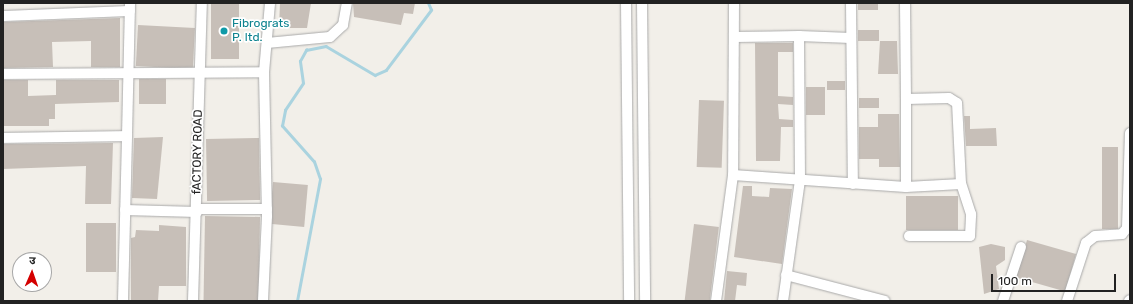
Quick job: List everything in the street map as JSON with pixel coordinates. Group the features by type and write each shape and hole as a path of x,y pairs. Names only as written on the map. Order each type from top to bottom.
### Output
{"street":[{"name":"fACTORY ROAD","path":"193,301 197,210 202,3"},
{"path":"263,301 266,209 264,72 270,3"},
{"path":"267,43 330,37 343,24 347,3"},
{"path":"626,3 629,301"},
{"path":"642,3 645,301"},
{"path":"716,301 733,175 734,3"},
{"path":"851,3 853,184"},
{"path":"905,3 906,186"},
{"path":"3,16 130,7 123,301"},
{"path":"734,37 800,36 851,38"},
{"path":"783,301 800,180 800,36"},
{"path":"3,74 200,70 264,72"},
{"path":"626,83 642,82"},
{"path":"906,99 949,98 957,103 961,184 971,214 970,236 909,236"},
{"path":"1067,301 1086,243 1094,236 1122,234 1127,228 1130,133"},
{"path":"3,138 127,136"},
{"path":"733,175 853,184 906,186 961,184"},
{"path":"125,210 266,209"},
{"path":"1004,301 1021,247"},
{"path":"786,274 853,297 885,301"}],"building":[{"name":"Fibrograts P. ltd.","path":"211,3 239,3 239,59 211,59"},
{"path":"280,3 311,3 307,28 279,28"},
{"path":"353,3 415,3 413,14 404,13 401,25 354,17"},
{"path":"858,3 878,3 878,10 858,10"},
{"path":"120,18 120,67 91,67 91,41 52,42 53,67 3,68 3,22"},
{"path":"138,25 195,28 193,69 136,66"},
{"path":"858,30 879,30 879,41 858,41"},
{"path":"880,41 897,41 898,74 878,74"},
{"path":"755,43 793,43 793,52 778,52 778,96 793,97 793,105 778,104 779,119 793,120 793,127 781,127 780,161 756,161"},
{"path":"139,79 166,79 166,104 139,104"},
{"path":"3,80 28,80 28,96 56,95 56,80 119,80 119,102 55,104 55,119 49,119 49,126 3,126"},
{"path":"827,81 845,81 845,90 827,90"},
{"path":"806,87 825,87 825,115 806,115"},
{"path":"859,98 879,98 879,108 859,108"},
{"path":"699,100 724,101 722,168 697,167"},
{"path":"878,114 899,114 900,167 879,167 879,159 859,159 859,127 878,127"},
{"path":"964,116 970,116 970,129 996,128 997,146 966,146"},
{"path":"163,137 157,199 132,198 134,138"},
{"path":"259,138 260,200 207,201 206,139"},
{"path":"113,143 111,204 85,204 86,166 3,169 3,144"},
{"path":"1102,147 1118,147 1118,229 1102,229"},
{"path":"273,182 308,185 304,227 269,224"},
{"path":"743,186 752,186 752,196 769,197 770,188 792,189 782,264 734,257"},
{"path":"906,196 958,196 958,230 906,230"},
{"path":"205,216 260,217 259,301 204,301"},
{"path":"86,223 116,223 116,272 86,272"},
{"path":"694,224 719,227 710,301 685,301"},
{"path":"159,225 186,227 186,286 159,286 158,301 131,301 131,238 135,237 136,230 159,231"},
{"path":"1027,240 1076,254 1065,292 1016,277"},
{"path":"991,244 1005,247 1005,260 996,266 999,289 984,294 979,247"},
{"path":"727,271 747,273 746,286 737,285 735,301 724,301"}],"waterway":[{"path":"297,301 320,179 314,162 282,126 285,110 303,83 300,61 306,50 326,46 375,75 386,70 431,10 428,3"}],"place":[{"name":"Fibrograts P. ltd.","path":"224,31"}]}
